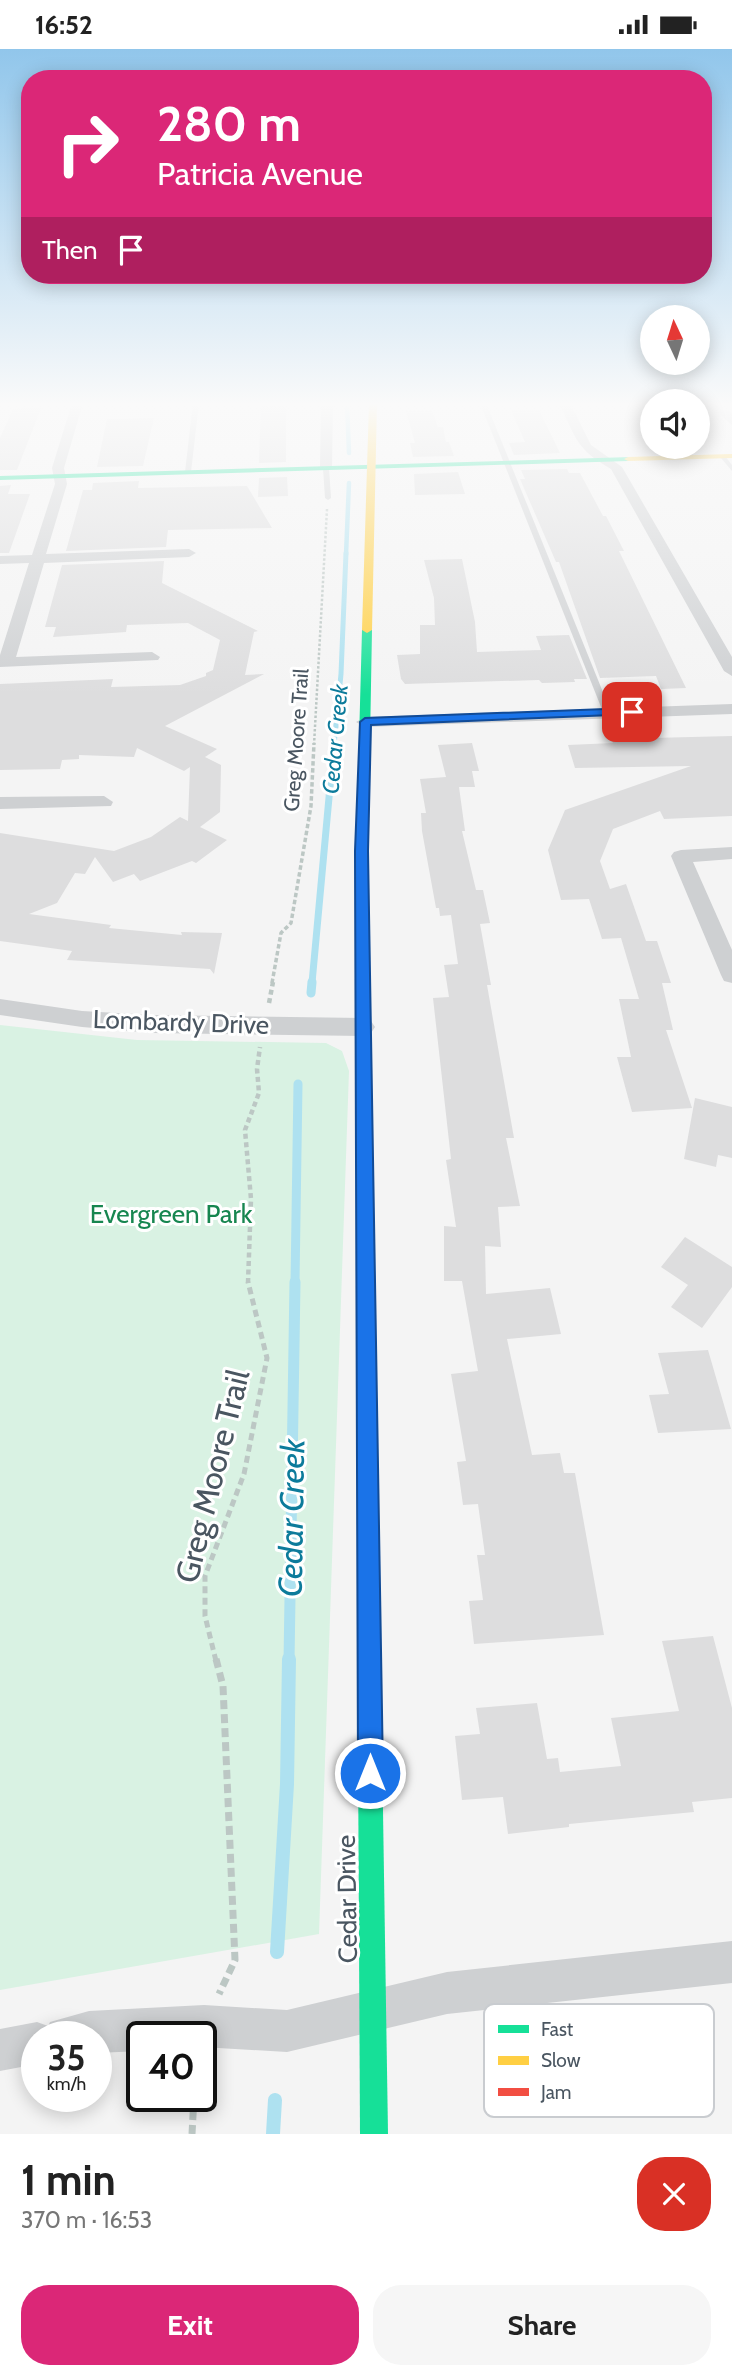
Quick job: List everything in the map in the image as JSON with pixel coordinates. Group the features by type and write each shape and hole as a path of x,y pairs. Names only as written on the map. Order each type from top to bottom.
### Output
{"street":[{"path":"56,500 40,559 3,662 152,657"},
{"name":"Cedar Drive","path":"372,500 362,851 374,2134"},
{"path":"636,500 732,671"},
{"path":"0,560 189,552"},
{"path":"365,722 732,709"},
{"path":"0,803 104,802"},
{"path":"732,853 681,856 732,975"},
{"name":"Lombardy Drive","path":"0,1007 82,1019 161,1025 363,1027"},
{"path":"217,2027 287,2031 447,1993 732,1962"},
{"path":"0,2050 21,2046"}],"lane":[{"path":"521,500 607,712"}],"path":[{"name":"Greg Moore Trail","path":"268,1008 281,933 292,923 311,806 328,500"},
{"name":"Greg Moore Trail","path":"206,2021 235,1961 223,1686 205,1616 205,1576 244,1474 267,1358 248,1283 251,1199 245,1130 259,1093 257,1069 261,1043"},
{"path":"192,2134 193,2112"}],"green space":[{"name":"Evergreen Park","path":"0,1025 137,1040 326,1043 342,1051 349,1071 319,1934 0,1990"}],"building":[{"path":"0,500 28,500 9,553 0,553"},
{"path":"80,500 256,500 272,528 168,530 166,547 66,551"},
{"path":"529,500 595,500 624,551 619,551 686,688 661,689 656,676 600,678 559,562 556,562"},
{"path":"462,559 475,622 477,652 541,650 536,636 569,635 587,679 542,683 539,680 405,684 401,679 397,655 420,654 420,625 435,625 434,598 424,560"},
{"path":"164,561 162,583 258,631 254,632 245,675 264,674 165,726 217,749 205,757 221,765 220,812 200,827 227,840 196,863 192,861 140,881 134,874 113,882 95,857 85,874 75,873 57,903 29,914 111,925 109,928 182,935 181,932 222,933 214,974 210,969 67,960 72,951 0,941 0,833 114,851 151,837 180,817 188,821 190,767 184,771 137,748 134,757 79,755 79,759 62,760 60,769 0,770 0,684 113,679 111,687 180,685 206,676 206,673 213,670 220,640 188,623 127,625 126,632 53,637 56,627 45,627 62,565"},
{"path":"732,736 732,816 664,819 660,811 613,829 600,861 610,889 626,884 646,941 657,941 671,983 662,983 673,1030 666,1030 692,1108 632,1112 617,1057 631,1057 619,999 639,999 621,938 602,939 589,899 561,900 548,850 565,810 691,766 575,768 568,745 613,743 611,739"},
{"path":"472,743 479,771 472,771 475,787 459,787 465,831 462,831 476,890 483,890 490,923 480,924 491,985 487,985 514,1138 506,1138 520,1206 498,1207 501,1247 485,1246 486,1294 550,1288 561,1334 507,1339 532,1455 560,1453 564,1473 575,1473 604,1635 474,1644 469,1601 483,1600 477,1555 485,1555 478,1504 463,1505 457,1462 466,1461 451,1374 478,1371 462,1281 444,1281 444,1226 456,1227 446,1160 451,1159 433,998 449,997 444,965 458,964 451,915 440,916 439,908 436,908 422,831 421,813 426,813 420,779 446,777 438,745"},
{"path":"695,1098 732,1107 732,1158 718,1155 716,1167 684,1159"},
{"path":"685,1237 732,1267 732,1287 702,1328 671,1307 688,1285 661,1267"},
{"path":"708,1350 731,1429 658,1433 649,1395 669,1394 658,1353"},
{"path":"713,1636 732,1708 732,1798 692,1802 694,1812 569,1824 569,1827 508,1834 503,1797 462,1800 455,1736 480,1734 476,1708 537,1703 547,1759 558,1758 560,1772 621,1766 611,1718 679,1711 662,1641"}],"waterway":[{"name":"Cedar Creek","path":"346,555 348,500"},
{"name":"Cedar Creek","path":"334,745 341,674 346,553"},
{"name":"Cedar Creek","path":"312,983 334,743"},
{"name":"Cedar Creek","path":"311,993 312,982"},
{"name":"Cedar Creek","path":"295,1283 298,1084"},
{"name":"Cedar Creek","path":"289,1661 295,1282"},
{"name":"Cedar Creek","path":"277,1952 287,1784 289,1659"},
{"name":"Cedar Creek","path":"273,2134 275,2100"}],"traffic: fast":[{"path":"367,630 362,851 369,1575"},
{"path":"370,1746 374,2134"}],"traffic: slow":[{"path":"367,630 370,500"}],"traffic: jam":[{"path":"369,1575 370,1746"}],"route":[{"path":"370,1773 362,851 365,722 632,712"}]}
